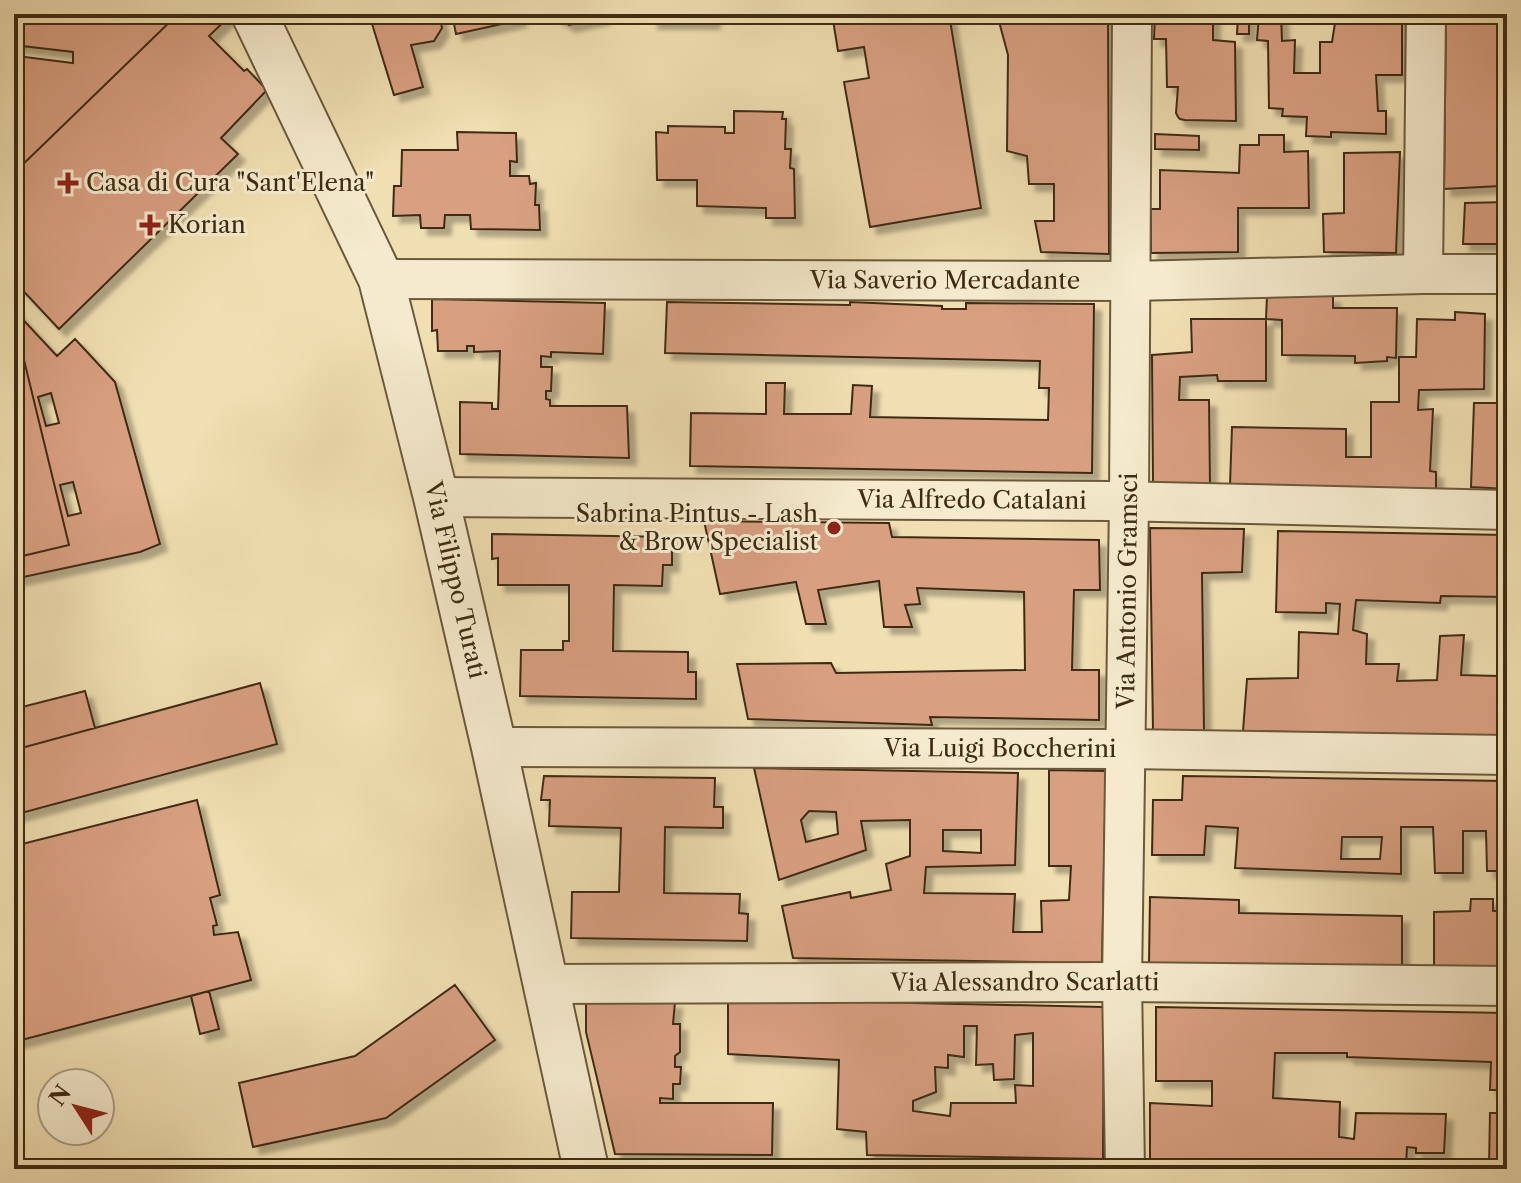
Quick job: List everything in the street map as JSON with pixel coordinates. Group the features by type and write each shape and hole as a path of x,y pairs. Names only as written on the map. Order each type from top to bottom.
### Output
{"street":[{"name":"Via Filippo Turati","path":"254,14 381,279 494,747 586,1169"},
{"name":"Via Antonio Gramsci","path":"1125,1169 1122,982 1132,14"},
{"path":"1423,274 1426,14"},
{"name":"Via Saverio Mercadante","path":"381,279 1131,281 1507,274"},
{"name":"Via Alfredo Catalani","path":"436,497 1129,501 1507,510"},
{"name":"Via Luigi Boccherini","path":"494,747 1126,749 1507,755"},
{"name":"Via Alessandro Scarlatti","path":"545,984 1122,982 1507,986"}],"building":[{"path":"14,14 178,14 14,173 14,57 73,63 73,52 14,45"},
{"name":"Korian","path":"178,14 232,14 209,36 267,90 221,138 238,154 59,329 14,281 14,173"},
{"path":"369,14 439,14 442,28 434,41 411,45 423,87 394,95"},
{"path":"452,14 518,14 520,20 456,34"},
{"path":"554,14 602,14 603,17 569,25"},
{"path":"651,14 713,14 713,22 651,22"},
{"path":"832,14 949,14 981,208 870,227 844,82 869,78 864,47 838,51"},
{"path":"997,14 1108,14 1109,254 1041,252 1035,221 1054,221 1054,184 1029,184 1027,156 1007,151 1008,55"},
{"path":"1155,14 1213,14 1213,40 1235,42 1236,121 1185,120 1178,117 1178,87 1167,87 1166,39 1154,39"},
{"path":"1259,14 1281,14 1282,41 1295,40 1294,73 1320,73 1320,42 1332,42 1335,23 1357,23 1357,14 1402,14 1402,75 1376,75 1378,111 1386,111 1386,134 1331,132 1331,137 1306,136 1307,117 1282,116 1283,109 1269,108 1268,41 1257,40"},
{"path":"1446,14 1507,14 1507,168 1499,169 1500,186 1444,189"},
{"path":"1238,15 1249,15 1249,34 1237,34"},
{"path":"734,111 783,112 782,119 786,119 785,149 791,149 790,168 794,169 795,218 766,218 766,208 697,206 697,180 657,180 656,132 668,133 668,126 725,127 725,133 734,133"},
{"path":"457,132 516,133 517,162 510,161 510,176 529,176 530,184 536,183 535,205 539,205 540,230 471,229 470,215 445,215 444,228 421,228 420,215 393,216 394,186 401,186 402,150 458,150"},
{"path":"1155,134 1199,136 1199,150 1155,149"},
{"path":"1259,135 1284,135 1284,152 1308,151 1309,208 1238,208 1238,252 1151,253 1151,209 1160,209 1160,170 1239,173 1240,145 1259,145"},
{"path":"1400,152 1396,253 1324,252 1323,214 1344,213 1344,153"},
{"path":"1507,202 1507,244 1463,244 1465,203"},
{"path":"1267,295 1333,296 1333,308 1397,308 1396,358 1355,363 1355,356 1282,355 1282,320 1266,319"},
{"path":"432,299 605,303 603,354 551,352 551,357 541,356 541,367 552,367 551,391 546,391 550,406 627,406 629,458 460,454 460,402 492,403 492,409 498,409 500,351 474,352 474,346 467,346 467,351 438,351 437,330 432,331"},
{"path":"667,302 850,305 850,302 942,306 942,309 966,309 966,303 1094,304 1092,473 690,466 691,413 766,414 766,383 785,383 784,414 851,414 853,385 872,386 870,417 1048,420 1049,388 1039,388 1040,361 665,353"},
{"path":"14,310 57,356 75,339 115,382 160,544 140,552 14,579 14,558 69,545 24,360 14,363","holes":["51,393 59,423 46,426 38,397","73,482 81,513 68,516 60,485"]},
{"path":"1455,312 1485,314 1484,389 1419,390 1418,410 1433,409 1430,471 1436,472 1436,489 1230,485 1232,427 1346,429 1346,457 1371,457 1371,402 1399,402 1399,357 1416,357 1417,319 1455,320"},
{"path":"1191,319 1266,319 1266,381 1218,381 1217,375 1180,377 1179,400 1209,400 1210,486 1153,487 1152,355 1192,352"},
{"path":"24,360 69,545 14,558 14,363"},
{"path":"1474,403 1504,403 1507,489 1471,487"},
{"path":"704,521 889,523 892,537 1099,540 1100,590 1074,590 1072,670 1099,670 1099,720 930,717 932,725 748,719 737,664 831,663 836,673 1025,670 1024,592 917,588 920,604 905,605 912,627 884,627 879,581 818,590 826,624 806,624 796,582 720,594"},
{"path":"1150,528 1244,529 1242,572 1202,573 1204,731 1153,731"},
{"path":"1278,531 1507,535 1507,597 1441,596 1440,603 1356,600 1353,630 1367,634 1366,664 1399,664 1397,681 1437,680 1440,636 1464,635 1461,675 1498,676 1500,639 1507,639 1507,736 1243,731 1247,679 1298,678 1299,632 1338,634 1340,604 1326,603 1326,613 1276,612"},
{"path":"492,534 672,537 672,565 663,565 662,586 614,585 613,651 688,652 688,672 696,672 696,699 520,696 521,650 563,650 563,641 569,641 569,585 498,585 498,558 492,559"},
{"path":"260,683 277,744 14,815 14,750"},
{"path":"85,691 95,728 14,750 14,709"},
{"path":"754,768 1018,773 1015,865 926,867 924,893 1015,894 1013,932 1042,932 1041,901 1069,900 1071,866 1049,866 1049,770 1106,771 1102,963 793,958 782,906 850,892 851,898 891,890 886,864 910,856 910,820 861,821 866,850 779,880","holes":["809,811 836,812 838,834 806,842 801,820","943,830 981,830 981,853 943,851"]},
{"path":"544,776 715,778 714,807 723,807 723,828 665,827 664,893 740,894 739,913 748,914 747,941 571,938 572,892 619,892 621,828 549,826 550,800 541,800"},
{"path":"1183,776 1507,781 1507,871 1487,871 1486,831 1463,831 1463,873 1435,873 1433,827 1401,827 1401,874 1235,868 1238,828 1206,826 1204,855 1152,855 1153,800 1182,800","holes":["1342,837 1382,837 1380,859 1341,859"]},
{"path":"197,800 220,895 210,898 217,925 213,926 214,935 238,932 251,980 14,1042 14,846"},
{"path":"1150,897 1239,900 1239,913 1402,916 1402,969 1149,964"},
{"path":"1471,899 1493,899 1493,911 1507,911 1507,970 1434,969 1434,912 1470,911"},
{"path":"455,985 495,1040 386,1118 253,1147 239,1083 355,1056"},
{"path":"209,991 219,1029 200,1034 191,996"},
{"path":"728,999 1104,1007 1103,1159 867,1155 866,1132 837,1129 839,1060 728,1054","holes":["964,1026 977,1026 976,1065 993,1064 994,1080 1014,1079 1015,1035 1033,1033 1033,1086 1015,1085 1016,1103 951,1103 950,1116 913,1111 913,1101 936,1092 935,1067 948,1068 948,1055 964,1057"]},
{"path":"586,1001 675,1002 673,1024 680,1024 680,1052 675,1056 675,1067 681,1067 680,1084 673,1084 673,1099 660,1098 660,1103 773,1103 772,1155 615,1154 586,1032"},
{"path":"1156,1007 1507,1013 1507,1090 1490,1090 1491,1062 1347,1057 1347,1053 1275,1053 1273,1098 1340,1102 1339,1137 1354,1139 1356,1113 1446,1114 1444,1153 1416,1153 1416,1148 1407,1147 1406,1168 1150,1159 1150,1103 1212,1106 1212,1081 1156,1081"},
{"path":"1490,1113 1507,1113 1507,1165 1489,1165"}],"place":[{"name":"Casa di Cura \"Sant'Elena\"","path":"68,183"},
{"name":"Korian","path":"150,225"},
{"name":"Sabrina Pintus - Lash & Brow Specialist","path":"834,528"}]}
